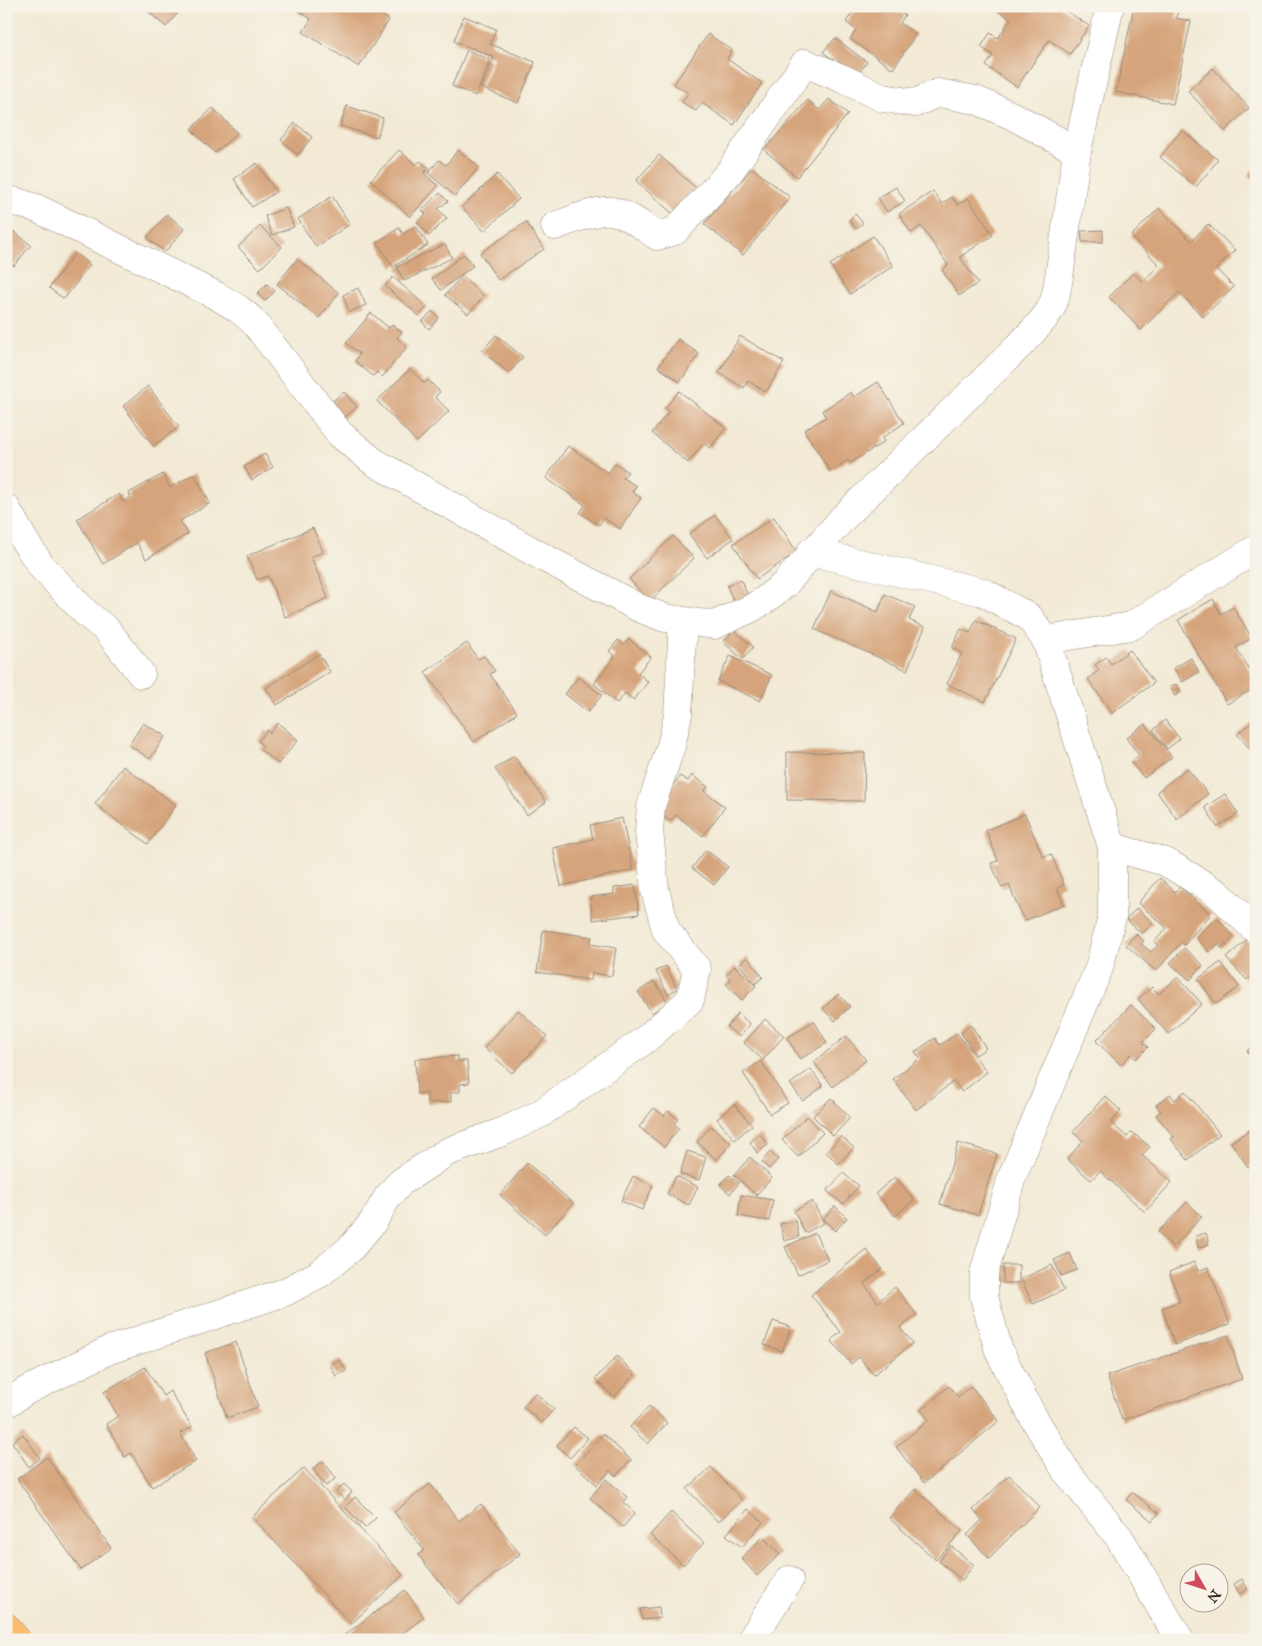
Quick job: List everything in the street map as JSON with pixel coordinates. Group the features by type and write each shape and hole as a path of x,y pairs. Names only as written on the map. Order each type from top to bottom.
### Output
{"highway":[{"path":"6,1626 17,1640"}],"street":[{"path":"6,199 36,208 238,308 250,317 340,434 374,462 539,555 639,608 665,618 714,625 750,609 785,584 811,552 843,518 1020,344 1051,308 1059,277 1077,151 1110,6"},
{"path":"555,226 581,216 611,211 634,220 657,236 675,231 728,174 805,63 883,98 915,103 938,93 976,100 1013,116 1077,151"},
{"path":"6,508 42,567 88,614 107,630 141,674"},
{"path":"1046,640 1131,626 1256,549"},
{"path":"811,552 983,592 1029,617 1046,640 1112,847 1112,917 1099,968 1012,1177 984,1273 984,1298 999,1351 1032,1415 1066,1471 1120,1537 1180,1640"},
{"path":"6,1404 42,1383 109,1350 285,1292 319,1274 350,1249 373,1222 387,1198 401,1182 447,1152 502,1132 540,1114 646,1039 690,1000 697,969 666,930 655,890 649,831 651,806 671,746 678,715 683,621"},
{"path":"1112,847 1166,862 1217,893 1256,930"},
{"path":"751,1640 789,1580"}],"building":[{"path":"142,6 182,6 183,7 166,27"},
{"path":"291,6 379,6 377,12 389,20 359,67 303,32 311,19"},
{"path":"857,6 876,6 884,11 887,6 893,6 905,15 900,23 916,34 893,69 850,39 856,30 846,22"},
{"path":"1000,6 1059,6 1089,26 1070,54 1049,40 1017,87 986,66 993,55 981,47 990,33 998,38 1011,19 997,10"},
{"path":"1134,6 1179,6 1176,18 1191,21 1173,104 1116,92"},
{"path":"464,16 496,29 490,44 535,62 518,103 481,88 494,57 454,41"},
{"path":"708,34 732,50 727,59 762,83 734,125 702,103 696,111 682,102 688,93 674,84"},
{"path":"835,38 867,62 856,77 823,52"},
{"path":"467,50 490,60 476,96 452,86"},
{"path":"1213,68 1249,108 1225,131 1188,91"},
{"path":"829,99 848,114 797,177 764,150 808,100 819,110"},
{"path":"347,106 383,118 377,137 340,126"},
{"path":"213,108 237,133 215,153 191,129"},
{"path":"295,123 312,137 298,155 281,140"},
{"path":"1182,130 1218,160 1196,187 1160,157"},
{"path":"399,150 416,165 420,161 429,168 424,173 438,186 410,217 371,180"},
{"path":"458,150 479,167 455,196 428,173 439,160 446,165"},
{"path":"659,155 696,188 673,214 636,181"},
{"path":"257,163 276,192 252,207 234,179"},
{"path":"1256,167 1256,182 1248,175"},
{"path":"752,168 790,197 743,255 704,224"},
{"path":"497,174 519,199 484,231 462,207"},
{"path":"896,187 905,201 887,212 878,198"},
{"path":"933,191 942,204 952,197 958,205 968,198 993,235 960,257 978,283 959,296 942,270 948,265 921,226 911,233 899,214"},
{"path":"440,193 448,201 438,209 447,218 429,236 417,222 426,214 422,210"},
{"path":"332,196 350,224 316,247 298,219"},
{"path":"286,208 294,227 272,235 265,216"},
{"path":"1159,208 1191,241 1208,224 1235,250 1216,269 1234,287 1203,317 1179,292 1141,330 1109,297 1133,273 1143,282 1159,265 1131,236"},
{"path":"167,214 184,229 165,252 147,238"},
{"path":"855,214 863,223 856,229 849,220"},
{"path":"526,222 544,249 498,280 480,253"},
{"path":"260,226 282,247 260,269 238,247"},
{"path":"416,226 428,245 393,267 377,242 399,228 403,234"},
{"path":"12,230 31,245 14,266 6,259 6,237"},
{"path":"1103,230 1103,242 1082,242 1081,231"},
{"path":"873,236 893,266 850,294 830,265"},
{"path":"445,244 452,258 404,281 397,267"},
{"path":"75,253 90,265 64,299 49,288"},
{"path":"464,254 473,266 441,290 432,279"},
{"path":"297,259 339,293 319,318 277,284"},
{"path":"462,276 484,296 468,314 445,295"},
{"path":"393,277 427,307 419,316 385,286"},
{"path":"267,284 275,291 265,301 257,294"},
{"path":"358,288 366,305 349,312 343,295"},
{"path":"432,311 439,318 429,329 422,322"},
{"path":"371,313 389,328 392,325 402,332 397,338 407,347 382,377 377,372 373,376 355,361 360,354 346,343"},
{"path":"496,335 523,357 509,373 482,351"},
{"path":"740,336 784,362 766,392 748,381 744,388 719,373"},
{"path":"678,339 699,354 680,382 658,367"},
{"path":"410,369 424,383 428,380 440,392 435,397 449,411 417,442 377,401"},
{"path":"878,382 904,423 882,438 884,442 850,463 848,460 830,471 804,430 826,417 822,411 851,392 854,397"},
{"path":"148,386 179,427 153,446 123,406"},
{"path":"679,391 726,428 710,448 704,443 688,463 652,433 669,411 665,408"},
{"path":"344,392 357,407 343,419 330,403"},
{"path":"568,446 608,473 615,463 628,472 623,478 636,486 632,492 641,498 620,529 604,518 599,525 580,513 585,505 546,478"},
{"path":"265,454 273,467 252,480 244,467"},
{"path":"163,474 170,488 194,474 210,503 180,521 188,534 146,559 137,543 103,564 77,519 119,494 123,502 131,497 129,493"},
{"path":"715,515 733,539 707,558 689,534"},
{"path":"774,517 797,552 757,579 733,544"},
{"path":"313,528 323,552 311,557 328,598 285,617 268,576 257,580 247,556"},
{"path":"673,536 694,558 650,601 629,579"},
{"path":"741,580 748,596 734,602 727,586"},
{"path":"831,591 878,612 885,594 915,607 909,620 925,627 907,670 814,629"},
{"path":"1213,599 1221,614 1233,607 1252,638 1236,647 1256,681 1256,687 1227,704 1178,620"},
{"path":"976,620 1016,639 985,702 947,684 962,653 952,648 961,629 970,633"},
{"path":"734,630 753,647 743,659 723,642"},
{"path":"629,639 651,657 638,673 648,682 634,700 625,693 617,703 594,684 615,656 609,651 618,640 624,645"},
{"path":"467,643 478,659 484,656 495,671 490,674 517,713 474,742 425,672"},
{"path":"1130,650 1154,683 1112,713 1088,679 1099,670 1095,665 1106,657 1111,664"},
{"path":"319,654 330,672 277,705 266,688"},
{"path":"730,656 772,675 760,701 718,681"},
{"path":"1191,658 1199,672 1182,682 1174,668"},
{"path":"578,677 602,695 588,712 565,694"},
{"path":"1176,684 1181,692 1175,696 1170,687"},
{"path":"1256,719 1256,756 1237,734"},
{"path":"1165,720 1180,739 1167,749 1153,730"},
{"path":"143,723 165,736 150,759 129,745"},
{"path":"278,723 298,740 278,764 260,749 263,746 258,741 267,730 270,733"},
{"path":"1145,724 1172,757 1144,778 1131,762 1139,755 1126,738"},
{"path":"787,752 865,753 864,801 787,800"},
{"path":"514,756 546,802 527,815 495,769"},
{"path":"123,766 176,805 148,844 95,804"},
{"path":"1187,768 1208,794 1177,819 1157,792"},
{"path":"692,775 708,787 704,791 725,807 703,836 676,815 670,821 654,809 680,776 688,781"},
{"path":"1225,794 1238,814 1217,827 1205,807"},
{"path":"1025,814 1043,857 1051,854 1064,885 1057,888 1064,904 1024,921 1009,885 1002,888 991,863 998,861 986,830"},
{"path":"622,818 633,870 561,886 553,848 593,839 590,825"},
{"path":"706,850 728,867 714,885 692,868"},
{"path":"1160,878 1175,892 1180,887 1211,914 1184,945 1181,943 1156,971 1126,945 1136,934 1144,941 1141,944 1151,952 1158,945 1154,942 1167,928 1138,903"},
{"path":"635,885 639,914 593,920 590,897 614,894 614,888"},
{"path":"1137,908 1153,923 1142,934 1126,919"},
{"path":"1217,918 1234,937 1221,948 1218,944 1209,952 1196,937"},
{"path":"543,930 592,937 590,944 616,948 612,976 592,973 591,980 537,972"},
{"path":"1253,934 1256,937 1256,971 1247,980 1226,958"},
{"path":"1184,948 1203,965 1190,980 1170,963"},
{"path":"747,957 763,977 755,984 739,964"},
{"path":"1221,962 1239,987 1216,1004 1198,979"},
{"path":"666,966 677,989 668,994 656,971"},
{"path":"735,966 756,986 742,1000 726,984 731,980 726,975"},
{"path":"1178,977 1202,1004 1168,1034 1138,999 1152,987 1159,994"},
{"path":"654,981 668,1002 652,1013 638,992"},
{"path":"838,994 850,1006 835,1021 823,1009"},
{"path":"1131,1005 1156,1029 1143,1042 1148,1047 1136,1059 1131,1054 1121,1065 1096,1041"},
{"path":"518,1010 547,1036 512,1073 484,1048"},
{"path":"738,1013 750,1024 740,1037 727,1027"},
{"path":"765,1019 784,1036 763,1060 744,1043"},
{"path":"814,1021 827,1043 800,1059 787,1038"},
{"path":"971,1025 986,1048 976,1055 961,1033"},
{"path":"957,1033 987,1072 962,1092 954,1081 916,1110 893,1079 920,1058 915,1052 935,1038 940,1045"},
{"path":"846,1036 866,1060 833,1087 814,1062"},
{"path":"1256,1043 1256,1060 1247,1051"},
{"path":"458,1056 458,1061 467,1061 469,1083 460,1084 460,1092 451,1092 451,1102 427,1103 427,1093 417,1094 415,1059"},
{"path":"761,1061 788,1103 770,1114 743,1073"},
{"path":"811,1069 823,1086 803,1101 790,1084"},
{"path":"1185,1091 1220,1134 1188,1160 1171,1139 1174,1137 1156,1115 1161,1111 1156,1105 1170,1094 1175,1100"},
{"path":"1105,1096 1121,1111 1111,1123 1127,1137 1132,1132 1150,1147 1142,1155 1172,1182 1145,1212 1100,1171 1091,1180 1067,1159 1083,1141 1073,1132"},
{"path":"831,1098 850,1118 833,1136 813,1116"},
{"path":"734,1104 752,1125 735,1140 717,1119"},
{"path":"654,1108 664,1116 668,1111 678,1119 674,1124 679,1128 664,1147 639,1127"},
{"path":"807,1116 823,1133 798,1157 782,1140"},
{"path":"711,1126 731,1143 717,1160 697,1142"},
{"path":"1256,1126 1256,1162 1248,1167 1231,1142"},
{"path":"760,1134 768,1145 757,1153 750,1142"},
{"path":"841,1136 854,1148 838,1164 826,1152"},
{"path":"958,1143 997,1154 978,1215 940,1204"},
{"path":"687,1151 706,1157 699,1180 680,1174"},
{"path":"770,1152 778,1159 769,1169 762,1162"},
{"path":"750,1157 772,1178 756,1195 734,1175"},
{"path":"527,1163 573,1203 545,1235 500,1195"},
{"path":"843,1173 859,1186 843,1204 827,1191"},
{"path":"729,1175 739,1183 730,1194 720,1185"},
{"path":"633,1176 653,1186 642,1210 621,1201"},
{"path":"676,1176 698,1187 689,1205 667,1194"},
{"path":"895,1177 914,1200 895,1216 876,1193"},
{"path":"741,1195 773,1200 769,1221 738,1216"},
{"path":"812,1201 824,1223 805,1233 794,1211"},
{"path":"1187,1202 1202,1217 1173,1247 1158,1232"},
{"path":"835,1206 847,1218 835,1231 823,1219"},
{"path":"796,1221 799,1237 784,1241 780,1224"},
{"path":"815,1233 828,1260 798,1275 785,1247"},
{"path":"1206,1233 1209,1244 1198,1248 1196,1236"},
{"path":"866,1249 882,1269 864,1284 878,1302 895,1287 917,1315 900,1328 913,1343 874,1375 859,1357 851,1364 831,1340 841,1332 811,1295"},
{"path":"1070,1253 1077,1270 1061,1276 1054,1260"},
{"path":"1194,1262 1198,1271 1208,1267 1230,1324 1175,1345 1162,1308 1180,1301 1169,1272"},
{"path":"1003,1265 1019,1265 1019,1283 1003,1283"},
{"path":"1052,1265 1064,1290 1033,1304 1021,1279"},
{"path":"773,1321 791,1327 782,1351 764,1345"},
{"path":"1228,1335 1242,1379 1122,1420 1107,1376"},
{"path":"236,1342 258,1407 227,1418 205,1353"},
{"path":"617,1356 635,1374 614,1397 595,1379"},
{"path":"340,1360 346,1371 336,1376 330,1365"},
{"path":"145,1367 163,1396 170,1391 192,1427 180,1433 196,1461 152,1487 131,1453 125,1457 106,1424 118,1416 104,1392"},
{"path":"949,1386 958,1397 971,1386 999,1421 924,1483 896,1447 929,1420 921,1410"},
{"path":"535,1393 554,1409 542,1423 523,1407"},
{"path":"649,1406 667,1423 648,1444 630,1427"},
{"path":"574,1427 588,1438 570,1458 557,1445"},
{"path":"23,1434 40,1458 29,1467 12,1442"},
{"path":"603,1434 631,1460 616,1476 610,1471 597,1485 575,1465"},
{"path":"47,1457 111,1548 81,1570 17,1479"},
{"path":"323,1461 336,1478 326,1486 313,1469"},
{"path":"711,1467 742,1500 718,1522 687,1489"},
{"path":"304,1468 403,1575 351,1624 252,1517"},
{"path":"1009,1475 1040,1507 989,1558 967,1535 982,1520 973,1510"},
{"path":"606,1479 627,1497 623,1502 635,1513 623,1527 590,1498"},
{"path":"344,1484 352,1492 345,1500 336,1492"},
{"path":"430,1484 459,1521 481,1504 520,1554 458,1604 418,1555 424,1550 394,1512"},
{"path":"915,1489 962,1531 936,1560 889,1518"},
{"path":"1132,1492 1159,1513 1152,1521 1126,1500"},
{"path":"355,1497 376,1518 365,1528 345,1507"},
{"path":"748,1509 763,1522 742,1547 726,1535"},
{"path":"671,1512 704,1543 683,1565 650,1535"},
{"path":"763,1537 780,1554 757,1576 741,1558"},
{"path":"951,1546 974,1565 962,1580 939,1561"},
{"path":"1242,1579 1248,1589 1240,1594 1234,1584"},
{"path":"405,1590 424,1617 394,1640 338,1640"},
{"path":"659,1607 660,1618 642,1620 640,1609"}]}
